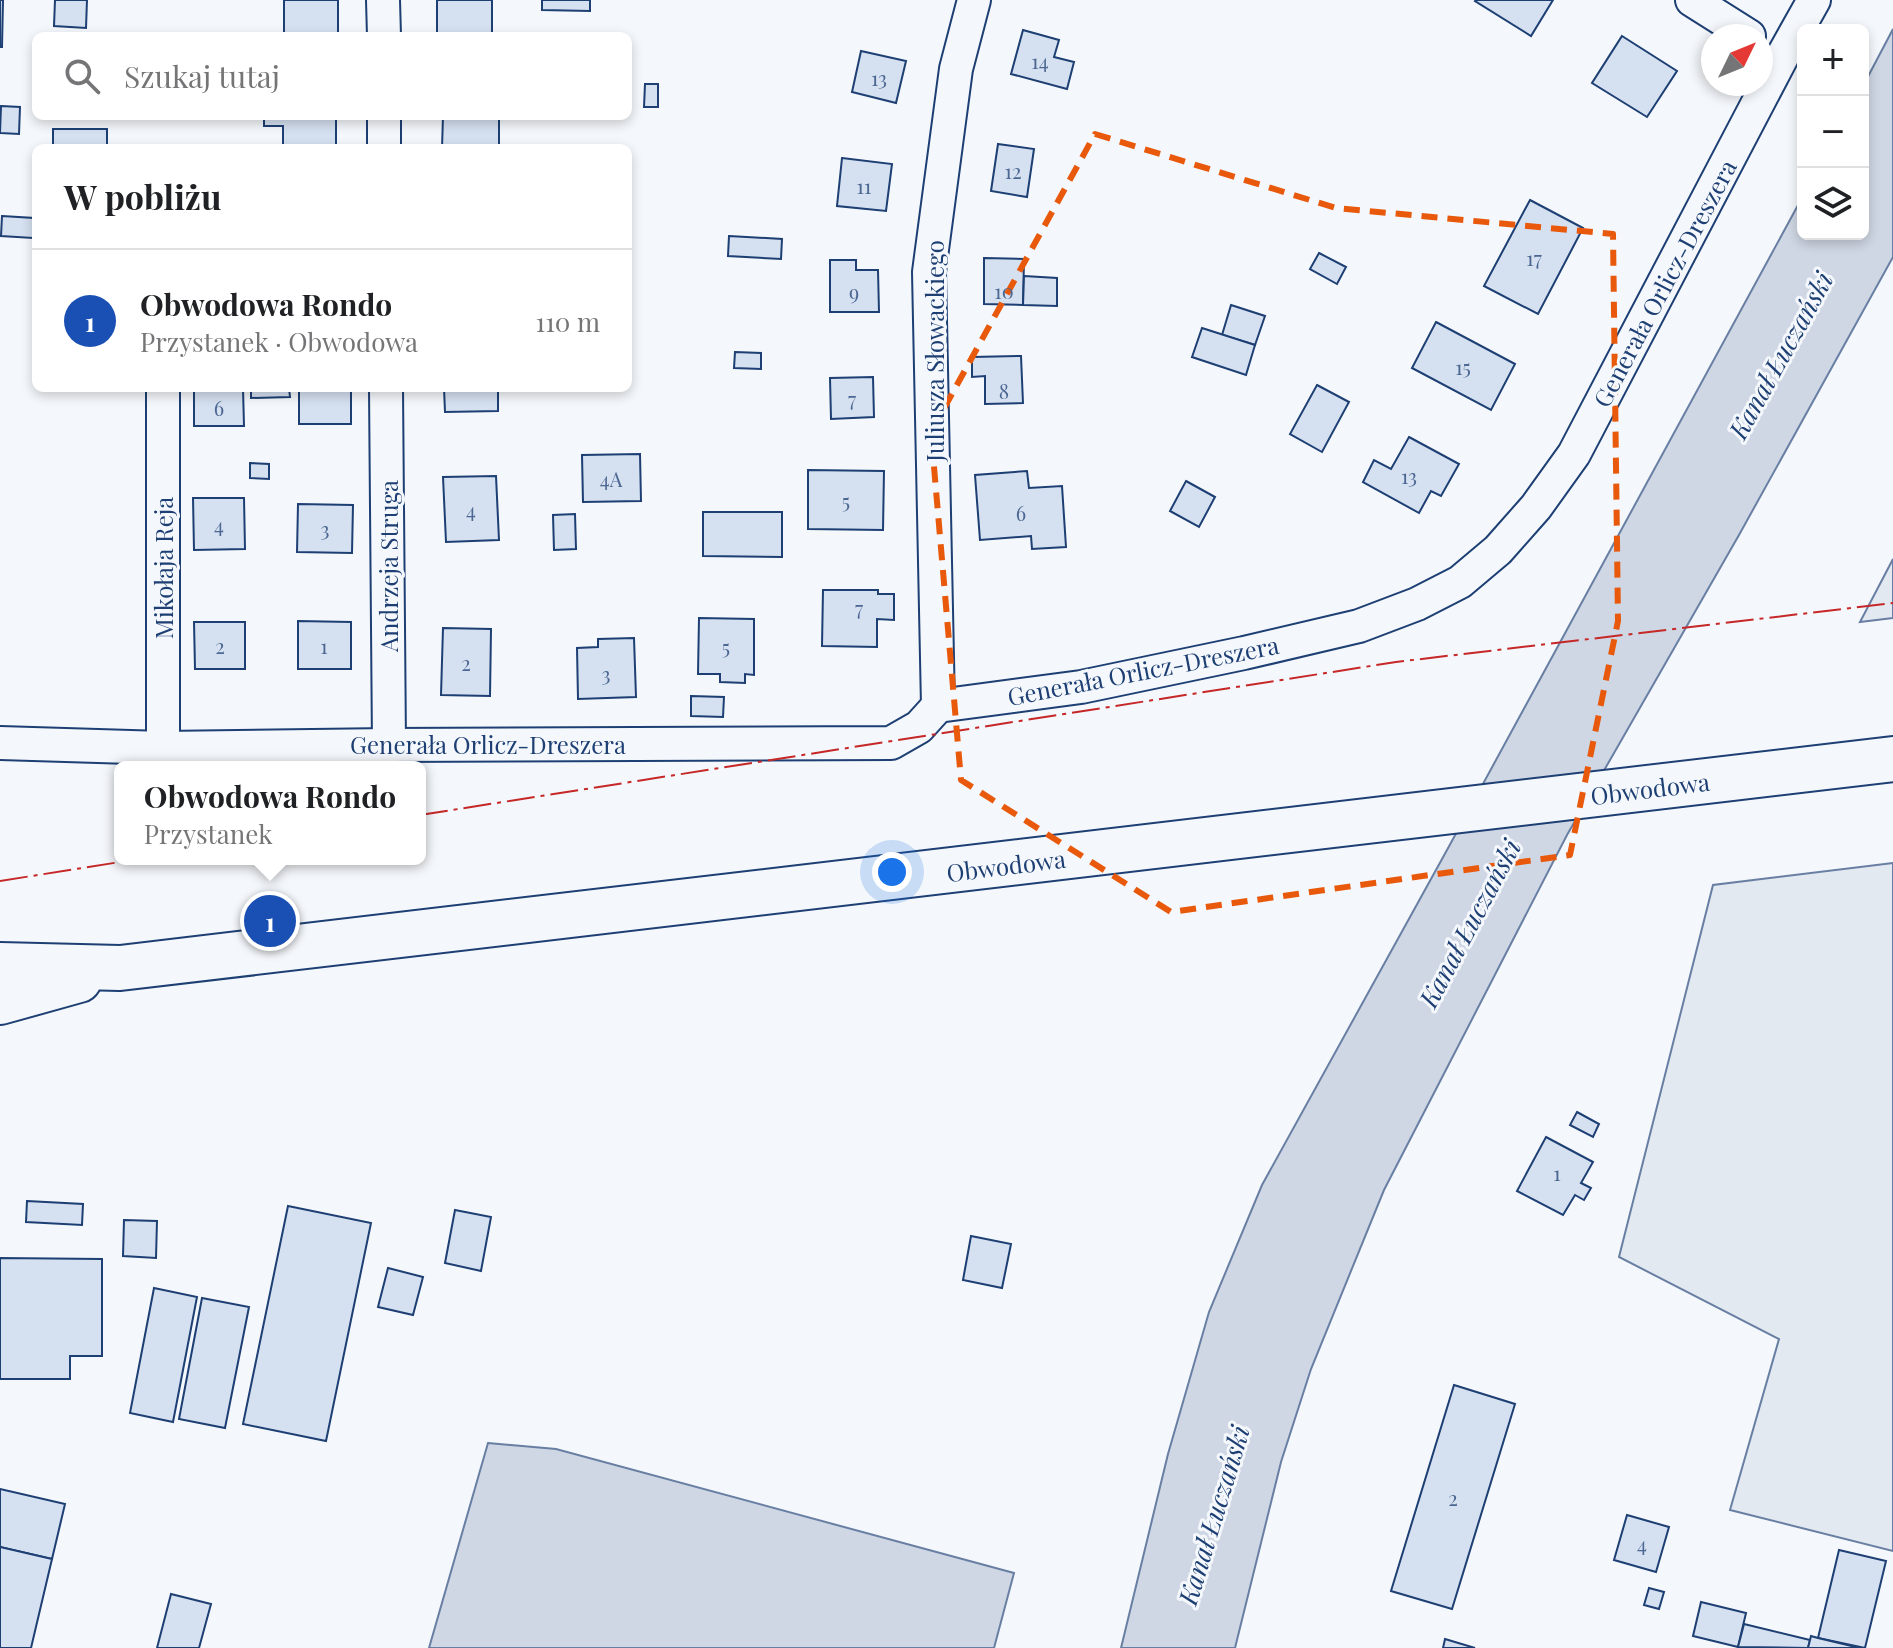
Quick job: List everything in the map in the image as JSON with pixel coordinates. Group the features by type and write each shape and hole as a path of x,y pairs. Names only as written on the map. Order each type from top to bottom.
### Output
{"main road":[{"name":"Obwodowa","path":"0,965 120,968 1893,759"},
{"name":"Obwodowa","path":"0,1002 120,968"}],"street":[{"path":"383,0 384,32"},
{"name":"Juliusza Słowackiego","path":"938,706 929,272 956,69 974,0"},
{"path":"1692,0 1730,24"},
{"name":"Generała Orlicz-Dreszera","path":"1773,48 1814,0"},
{"name":"Generała Orlicz-Dreszera","path":"0,743 163,748 891,743 919,727 938,706 1081,687 1359,626 1417,604 1460,582 1498,550 1536,507 1574,454 1749,96"},
{"path":"384,120 384,144"},
{"name":"Mikołaja Reja","path":"163,392 163,748"},
{"name":"Andrzeja Struga","path":"386,392 389,745"}],"highlighted area":[{"path":"1095,134 1336,208 1613,234 1618,621 1570,855 1171,912 961,780 931,432"}],"shaded area":[{"path":"1893,559 1893,618 1860,622"},
{"path":"1893,863 1893,1551 1730,1510 1779,1339 1619,1257 1713,885"}],"water":[{"name":"Kanał Łuczański","path":"1893,29 1893,257 1739,535 1567,835 1384,1190 1311,1369 1281,1462 1235,1648 1121,1648 1168,1454 1209,1312 1262,1185 1797,207 1797,240 1869,240 1869,75"},
{"path":"488,1443 556,1449 1014,1573 994,1648 429,1648"}],"building":[{"path":"0,0 3,0 2,47 0,47"},
{"path":"55,0 87,0 86,28 54,26"},
{"path":"284,0 338,0 338,32 284,32"},
{"path":"437,0 492,0 492,32 437,32"},
{"path":"542,0 590,0 590,11 542,10"},
{"path":"1476,0 1553,0 1531,36"},
{"path":"1023,30 1059,40 1054,57 1074,62 1067,89 1011,74"},
{"path":"1622,36 1677,71 1647,117 1592,83"},
{"path":"861,51 906,61 896,103 852,92"},
{"path":"645,84 658,84 658,107 644,107"},
{"path":"1,106 20,107 19,134 0,133"},
{"path":"264,120 336,120 336,144 283,144 283,126 264,126"},
{"path":"443,120 499,120 499,144 442,144"},
{"path":"53,129 107,129 107,144 53,144"},
{"path":"998,144 1034,149 1027,197 991,191"},
{"path":"842,158 892,164 886,211 837,206"},
{"path":"1530,200 1583,228 1538,314 1484,286"},
{"path":"2,216 32,218 32,238 1,236"},
{"path":"729,236 782,239 781,259 728,256"},
{"path":"1319,253 1346,267 1337,284 1310,269"},
{"path":"984,258 1024,259 1023,305 984,304"},
{"path":"830,260 856,260 856,270 878,270 879,312 830,312"},
{"path":"1024,276 1057,278 1057,306 1023,305"},
{"path":"1231,305 1265,316 1255,345 1222,335"},
{"path":"1436,322 1515,364 1491,410 1412,368"},
{"path":"1202,328 1255,345 1246,375 1192,357"},
{"path":"735,352 761,353 761,369 734,368"},
{"path":"1021,356 1023,403 985,404 985,376 972,377 972,357"},
{"path":"873,377 874,417 831,419 830,378"},
{"path":"1317,385 1349,402 1322,452 1290,434"},
{"path":"194,392 243,392 244,426 194,426"},
{"path":"251,392 289,392 290,397 251,398"},
{"path":"299,392 351,392 351,424 299,424"},
{"path":"444,392 498,392 498,411 445,412"},
{"path":"1409,437 1459,464 1441,496 1431,491 1419,513 1363,482 1374,460 1391,469"},
{"path":"640,454 641,501 583,502 582,455"},
{"path":"250,463 269,464 269,479 250,478"},
{"path":"808,470 884,471 883,530 808,529"},
{"path":"1027,471 1029,488 1062,486 1066,547 1032,549 1031,536 980,540 975,475"},
{"path":"496,476 499,540 446,542 443,477"},
{"path":"1186,481 1215,497 1199,527 1170,511"},
{"path":"193,498 244,498 245,549 194,550"},
{"path":"298,504 353,505 352,553 297,552"},
{"path":"703,512 782,512 782,557 703,556"},
{"path":"575,514 576,549 554,550 553,515"},
{"path":"823,590 878,590 878,594 894,594 894,620 877,619 877,647 822,646"},
{"path":"699,618 754,619 754,675 745,674 745,683 720,682 720,674 698,674"},
{"path":"298,621 351,622 351,669 298,669"},
{"path":"194,622 245,622 245,669 195,669"},
{"path":"443,628 491,629 490,696 441,695"},
{"path":"634,638 636,697 578,699 577,648 598,647 598,639"},
{"path":"691,696 724,697 723,717 691,716"},
{"path":"1577,1112 1599,1124 1593,1137 1570,1125"},
{"path":"1546,1137 1593,1162 1581,1183 1591,1188 1584,1200 1575,1195 1563,1215 1517,1191"},
{"path":"27,1201 83,1204 82,1225 26,1222"},
{"path":"288,1206 371,1223 326,1441 243,1424"},
{"path":"455,1210 491,1217 481,1271 445,1263"},
{"path":"124,1220 157,1221 156,1258 123,1256"},
{"path":"971,1236 1011,1244 1002,1288 963,1280"},
{"path":"0,1258 102,1259 102,1356 70,1356 70,1379 0,1379"},
{"path":"388,1268 423,1277 413,1315 378,1307"},
{"path":"154,1288 197,1297 173,1422 130,1413"},
{"path":"202,1298 249,1307 225,1428 179,1419"},
{"path":"1454,1385 1515,1404 1452,1609 1391,1591"},
{"path":"0,1489 65,1504 52,1559 0,1547"},
{"path":"1627,1515 1669,1527 1656,1572 1614,1560"},
{"path":"0,1547 52,1559 31,1648 0,1648"},
{"path":"1839,1550 1886,1561 1865,1648 1818,1638"},
{"path":"1649,1588 1664,1592 1659,1609 1644,1605"},
{"path":"171,1594 211,1604 199,1648 157,1648"},
{"path":"1701,1602 1746,1613 1738,1647 1693,1636"},
{"path":"1744,1624 1810,1640 1808,1648 1738,1647"},
{"path":"1811,1636 1818,1638 1860,1648 1808,1648"},
{"path":"1445,1639 1475,1648 1443,1648"}],"power":[{"path":"426,814 1396,662 1893,603"},
{"path":"0,881 114,863"}],"place":[{"name":"Obwodowa Rondo","path":"270,921"}]}
